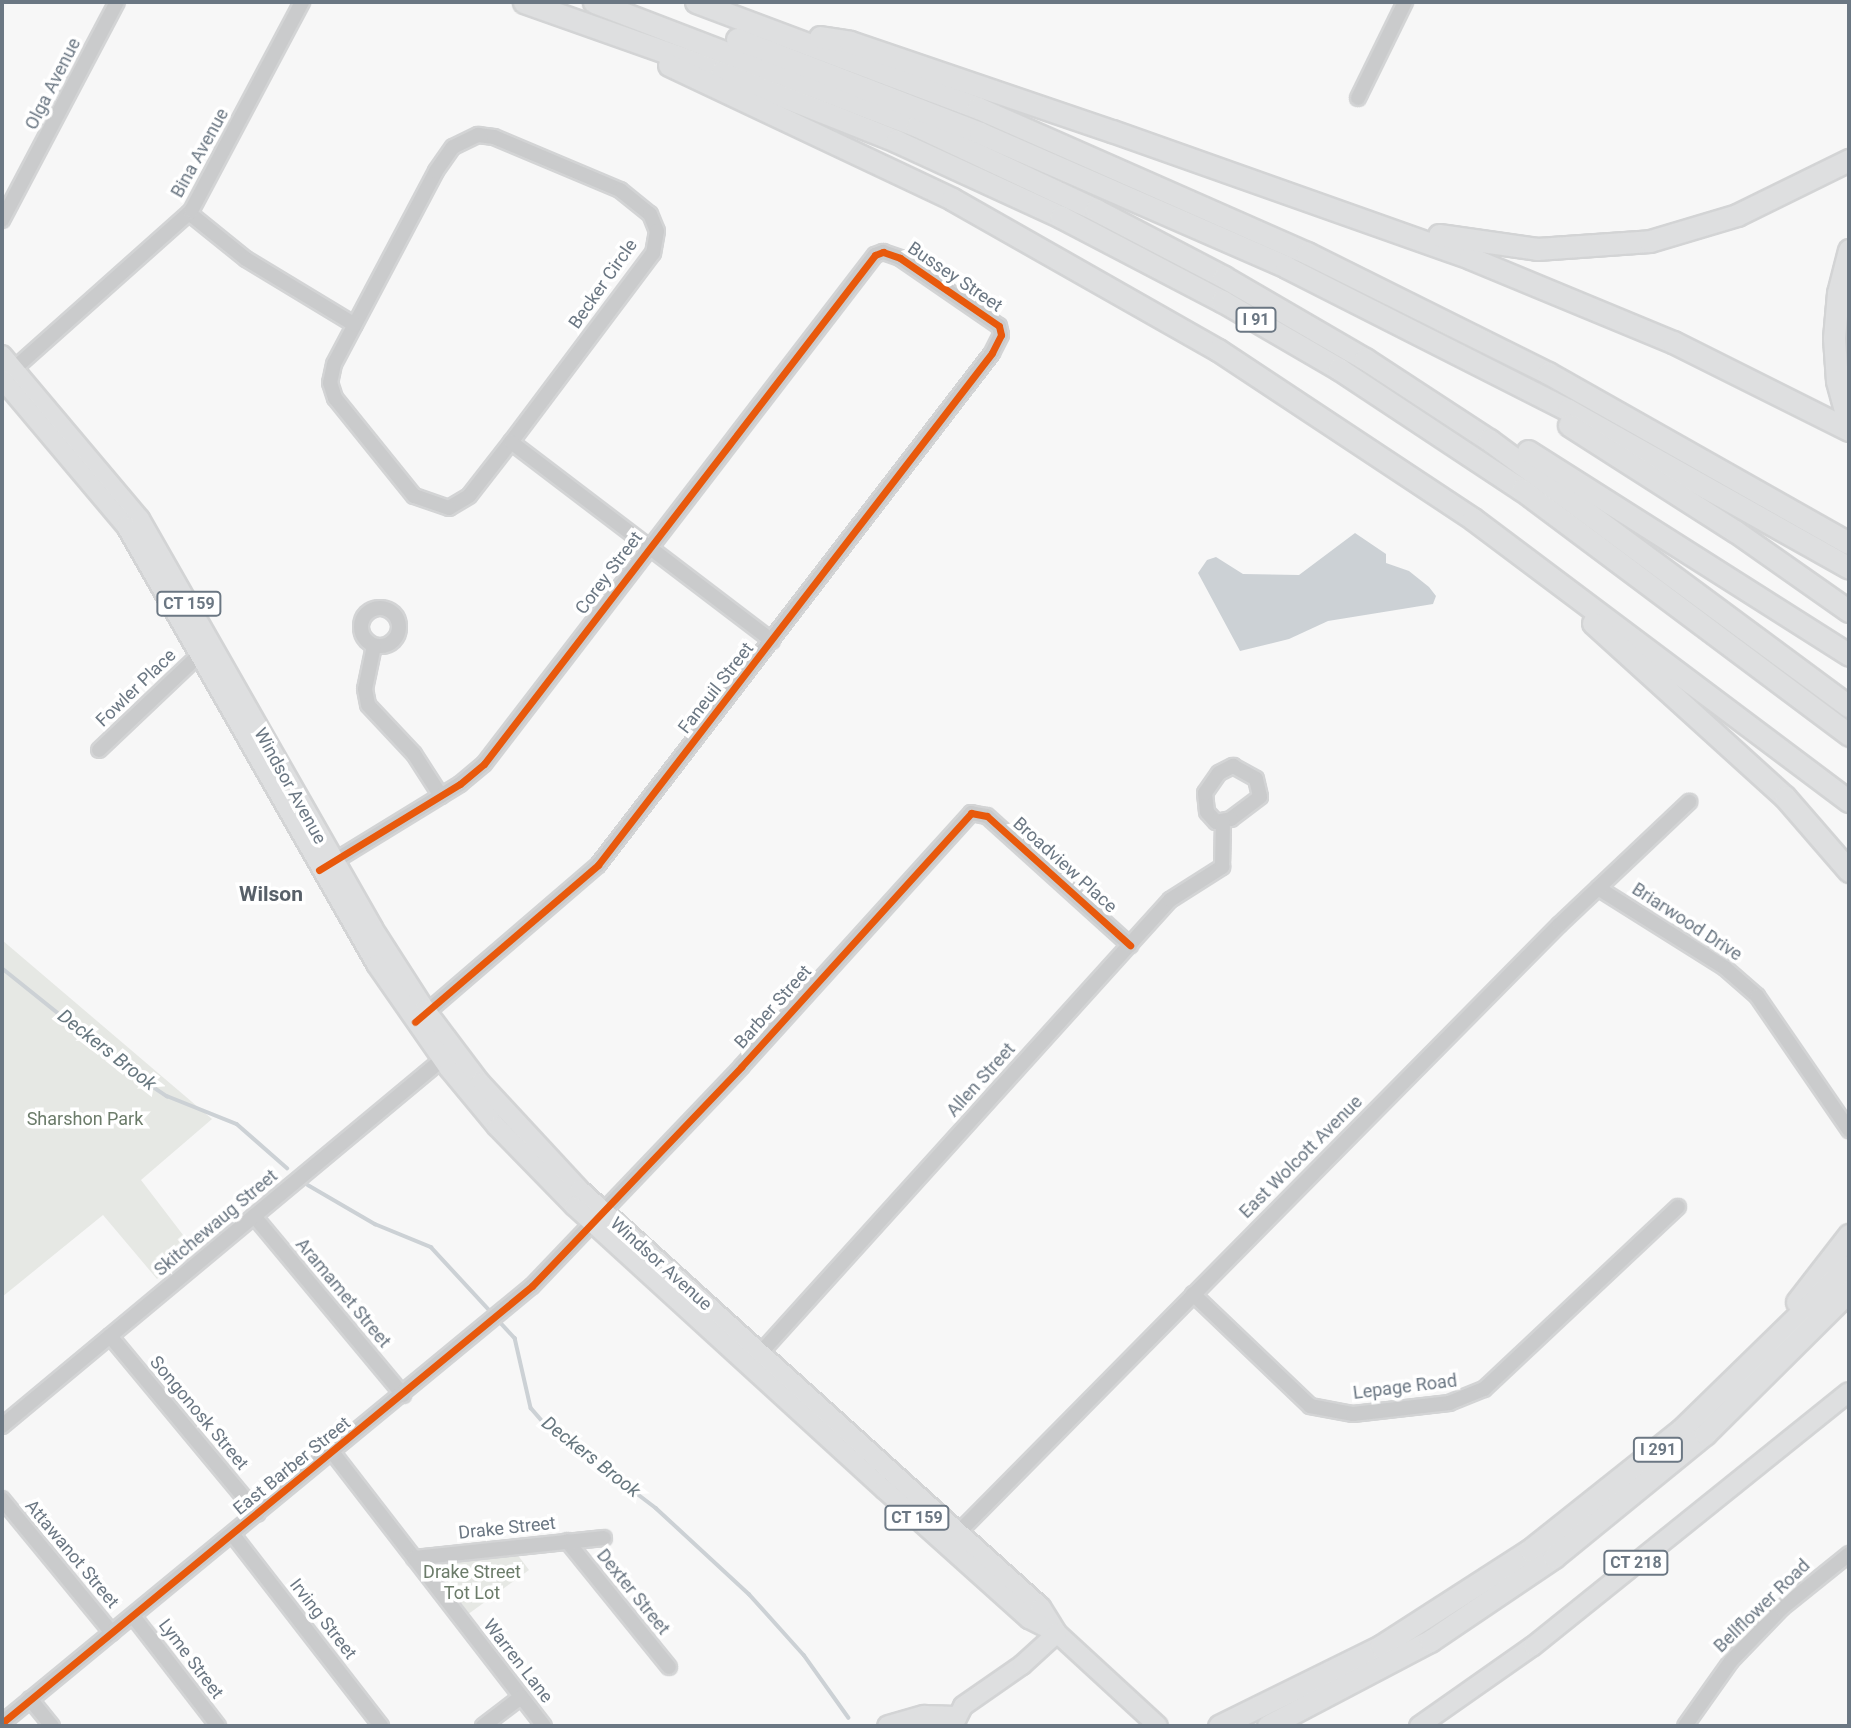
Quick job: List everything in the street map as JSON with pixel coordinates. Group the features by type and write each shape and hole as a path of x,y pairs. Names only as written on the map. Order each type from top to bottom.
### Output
{"highway":[{"name":"I 91","path":"524,2 796,100 954,166 1131,252 1262,323 1522,490 1849,735"},
{"path":"594,2 816,85 1002,164 1192,260 1481,422 1849,655"},
{"path":"630,2 942,117 1286,267 1580,416 1849,568"},
{"path":"696,2 790,35 1025,127 1327,262 1582,391 1849,542"},
{"path":"596,26 673,67 912,179 1063,259 1263,378 1542,568 1849,801"},
{"path":"790,35 850,42 1350,214 1610,315 1849,428"},
{"path":"1350,214 1504,246 1617,246 1723,220 1849,160"},
{"path":"1849,250 1838,293 1833,338 1837,381 1849,428"},
{"path":"1286,267 1603,446 1849,611"},
{"path":"1365,359 1559,489 1849,706"},
{"path":"1451,506 1710,726 1801,813 1849,871"},
{"path":"1687,1437 1803,1296 1849,1235"},
{"name":"I 291","path":"1219,1726 1335,1671 1468,1593 1687,1437 1849,1266"},
{"name":"I 291","path":"1268,1726 1368,1676 1460,1622 1584,1535 1687,1437 1849,1291"},
{"path":"1687,1437 1849,1312"},
{"path":"888,1726 924,1716 954,1722"}],"main road":[{"name":"Windsor Avenue","path":"5,370 110,505 172,591 326,866"},
{"name":"Windsor Avenue","path":"172,591 199,655 326,866 421,1017 448,1054 537,1147 596,1216 952,1539 1041,1607 1057,1633 1158,1726"},
{"name":"CT 218","path":"1419,1726 1533,1646 1849,1392"},
{"path":"954,1722 967,1702 1022,1665 1057,1633"}],"street":[{"name":"Olga Avenue","path":"2,220 117,2"},
{"name":"Bina Avenue","path":"5,370 189,213 302,2"},
{"path":"1358,98 1405,2"},
{"name":"Becker Circle","path":"478,135 494,137 638,202 657,231 653,253 469,496 449,508 414,496 335,398 330,383 334,364 355,325 436,171 453,146 478,135"},
{"path":"189,213 246,259 355,325"},
{"name":"Bussey Street","path":"883,252 900,258 992,318 1001,335"},
{"name":"Corey Street","path":"326,866 441,796 484,764 868,261 883,252"},
{"name":"Faneuil Street","path":"421,1017 598,865 992,353 1001,335"},
{"path":"511,442 772,641"},
{"path":"374,646 365,689 368,705 414,754 441,796"},
{"name":"Fowler Place","path":"99,750 199,655"},
{"name":"East Wolcott Avenue","path":"952,1539 1598,888 1689,802"},
{"name":"Broadview Place","path":"977,812 988,816 1130,945"},
{"name":"Barber Street","path":"596,1216 732,1076 948,836 977,812"},
{"name":"Allen Street","path":"755,1359 1177,894 1222,867 1223,822"},
{"name":"Briarwood Drive","path":"1598,888 1725,968 1757,996 1849,1129"},
{"name":"Skitchewaug Street","path":"2,1426 448,1054"},
{"name":"Lepage Road","path":"1193,1294 1310,1406 1353,1414 1449,1403 1484,1389 1678,1207"},
{"name":"Aramamet Street","path":"254,1216 403,1395"},
{"name":"East Barber Street","path":"2,1723 500,1314 544,1275 596,1216"},
{"name":"Songonosk Street","path":"110,1336 258,1514"},
{"name":"Warren Lane","path":"333,1453 544,1726"},
{"name":"Attawanot Street","path":"2,1499 112,1633"},
{"name":"Irving Street","path":"233,1535 381,1726"},
{"name":"Drake Street","path":"414,1558 604,1538"},
{"name":"Dexter Street","path":"567,1541 669,1667"},
{"name":"Bellflower Road","path":"1685,1726 1731,1661 1782,1608 1849,1554"},
{"name":"Lyme Street","path":"133,1616 218,1726"},
{"path":"483,1726 521,1697"},
{"path":"30,1699 52,1726"}],"green space":[{"name":"Sharshon Park","path":"2,940 212,1119 141,1180 193,1248 157,1279 103,1215 2,1297"},
{"name":"Drake Street Tot Lot","path":"517,1554 529,1570 467,1615 436,1575 440,1565"}],"shaded area":[{"path":"1355,533 1386,554 1386,563 1409,571 1429,587 1436,596 1433,604 1328,621 1289,639 1240,651 1198,573 1207,560 1216,557 1243,574 1299,575"}],"waterway":[{"name":"Deckers Brook","path":"2,968 134,1074 167,1096 237,1124 287,1168"},
{"name":"Deckers Brook","path":"308,1185 375,1224 431,1247 493,1314"},
{"name":"Deckers Brook","path":"498,1320 515,1338 531,1408 544,1423 656,1508 749,1594 804,1655 849,1718"}],"cycle path":[{"path":"319,870 460,784 484,764 875,255 883,252 900,258 999,326 1001,335 992,353 598,865 415,1022"},
{"path":"2,1723 532,1286 741,1067 971,813 987,816 1130,945"}],"district":[{"name":"Wilson","path":"271,894"}]}
